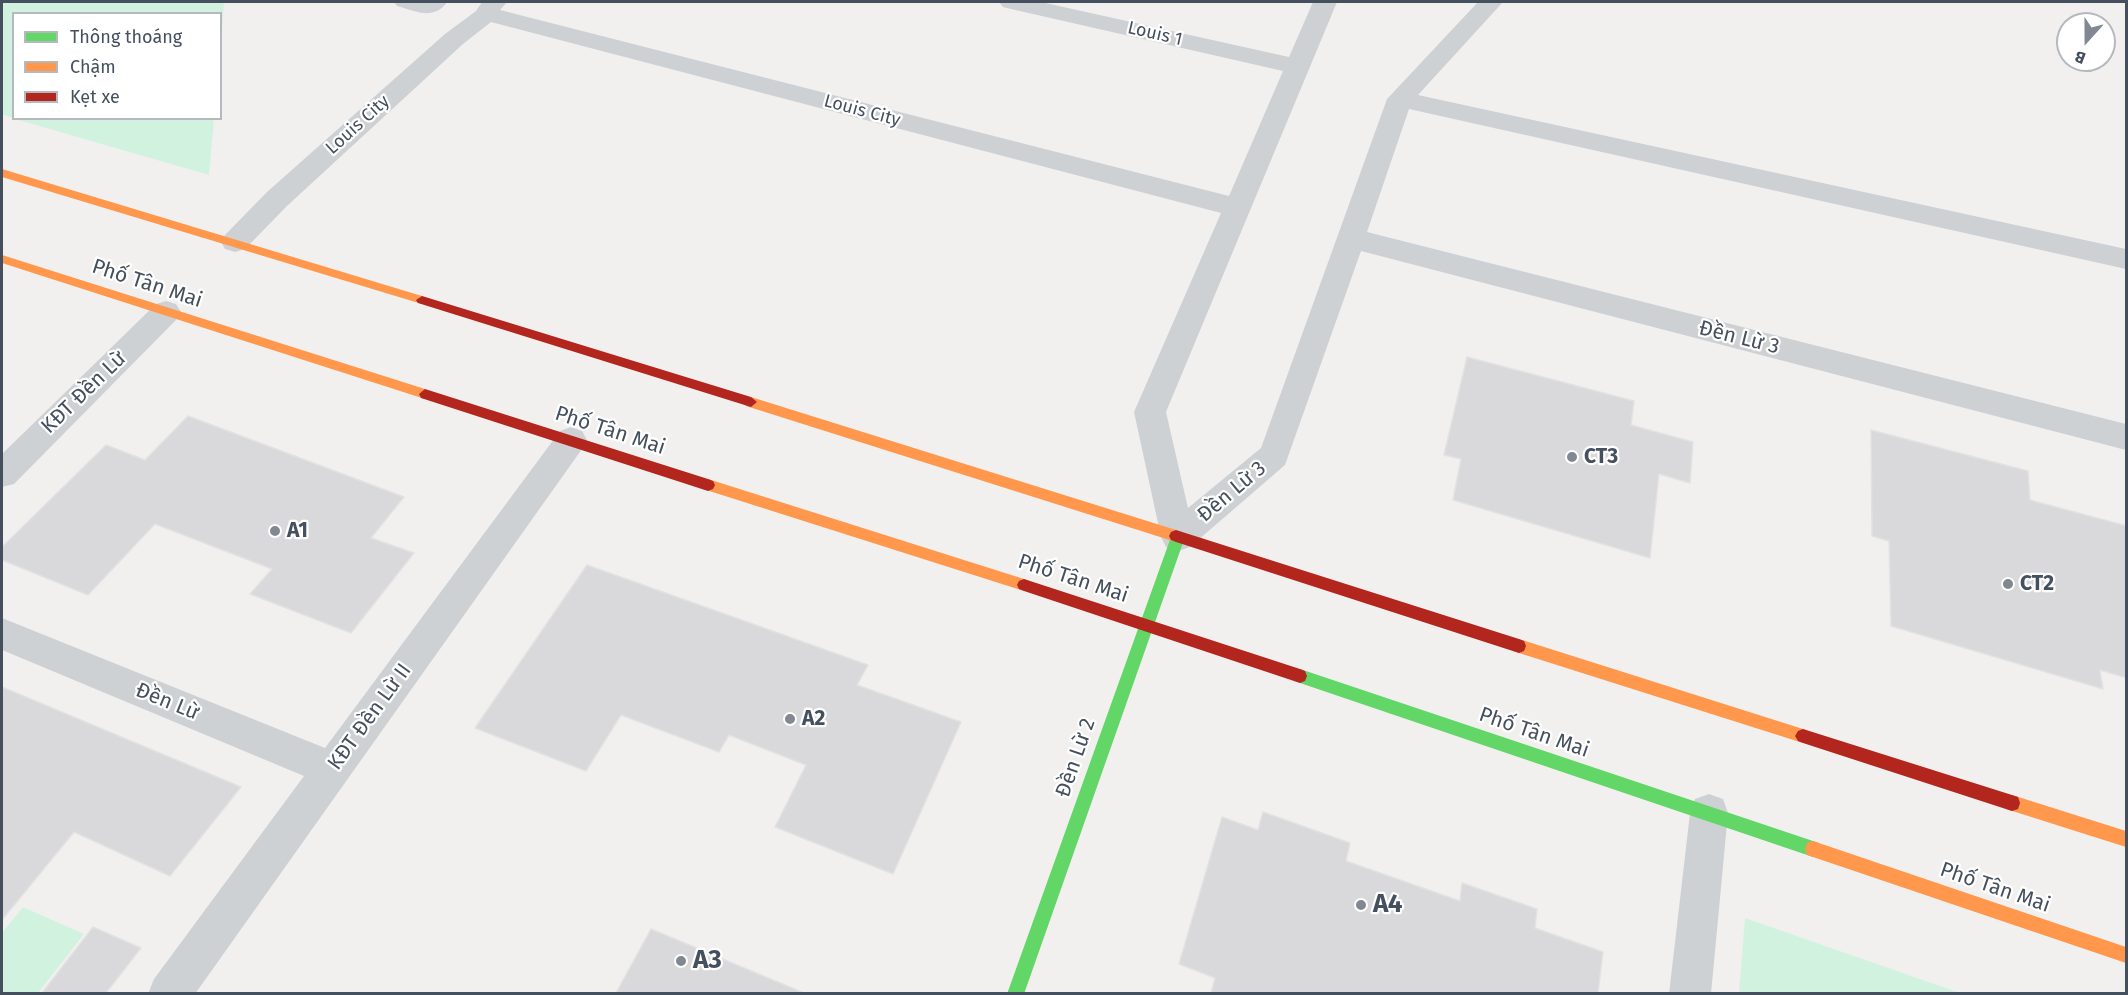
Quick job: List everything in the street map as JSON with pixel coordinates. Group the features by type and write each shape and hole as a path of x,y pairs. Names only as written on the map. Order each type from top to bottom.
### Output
{"main road":[{"path":"2,173 235,242 1178,537 2127,839"},
{"name":"Phố Tân Mai","path":"2,259 1145,624 2127,955"},
{"name":"Đền Lừ 2","path":"1016,993 1145,624 1178,537"}],"street":[{"name":"Louis 1","path":"1011,2 1299,67"},
{"path":"1178,537 1150,412 1325,2"},
{"name":"Đền Lừ 3","path":"1178,537 1274,456 1400,99 1491,2"},
{"name":"Louis City","path":"235,242 277,199 491,8 1238,208"},
{"path":"1400,99 2127,259"},
{"name":"Đền Lừ 3","path":"1351,238 2127,438"},
{"name":"KĐT Đền Lừ","path":"2,474 166,312"},
{"name":"KĐT Đền Lừ II","path":"169,993 571,440"},
{"name":"Đền Lừ","path":"2,634 332,769"},
{"path":"1689,993 1709,813"}],"lane":[{"path":"404,2 430,8 437,2"}],"green space":[{"path":"2,2 224,2 222,30 222,12 12,12 12,118 2,114"},
{"path":"18,120 214,120 209,175"},
{"path":"23,907 84,934 38,993 2,993 2,933"},
{"path":"1745,918 1960,993 1739,993"}],"building":[{"name":"CT3","path":"1467,357 1634,401 1631,425 1693,442 1690,483 1659,474 1650,558 1453,500 1461,459 1444,455"},
{"name":"A1","path":"188,416 404,497 371,538 414,553 351,633 250,594 272,569 155,524 88,595 2,560 2,547 106,445 145,460"},
{"name":"CT2","path":"1871,430 2028,471 2030,500 2127,526 2127,678 2100,670 2103,689 1891,626 1889,541 1872,536"},
{"name":"A2","path":"587,565 868,665 857,685 961,722 893,874 775,827 806,765 729,735 719,752 621,715 586,771 475,728"},
{"path":"2,687 241,787 170,876 74,832 2,920"},
{"name":"A4","path":"1263,812 1350,843 1346,861 1460,901 1462,883 1537,909 1535,928 1603,952 1598,993 1211,993 1215,978 1179,964 1222,817 1258,830"},
{"path":"93,927 141,948 106,993 42,993"},
{"name":"A3","path":"651,929 804,993 616,993"}],"traffic: fast":[{"path":"1015,994 1178,537"},
{"path":"1300,676 1813,849"}],"traffic: slow":[{"path":"2,173 422,300"},
{"path":"2,259 425,394"},
{"path":"751,402 1176,536"},
{"path":"708,485 1024,585"},
{"path":"1519,646 1803,736"},
{"path":"2012,803 2126,839"},
{"path":"1813,849 2126,955"}],"traffic: jam":[{"path":"422,300 751,402"},
{"path":"425,394 708,485"},
{"path":"1176,536 1519,646"},
{"path":"1024,585 1300,676"},
{"path":"1803,736 2012,803"}],"place":[{"name":"CT3","path":"1572,457"},
{"name":"A1","path":"275,531"},
{"name":"CT2","path":"2008,584"},
{"name":"A2","path":"790,719"},
{"name":"A4","path":"1361,905"},
{"name":"A3","path":"681,961"}]}
